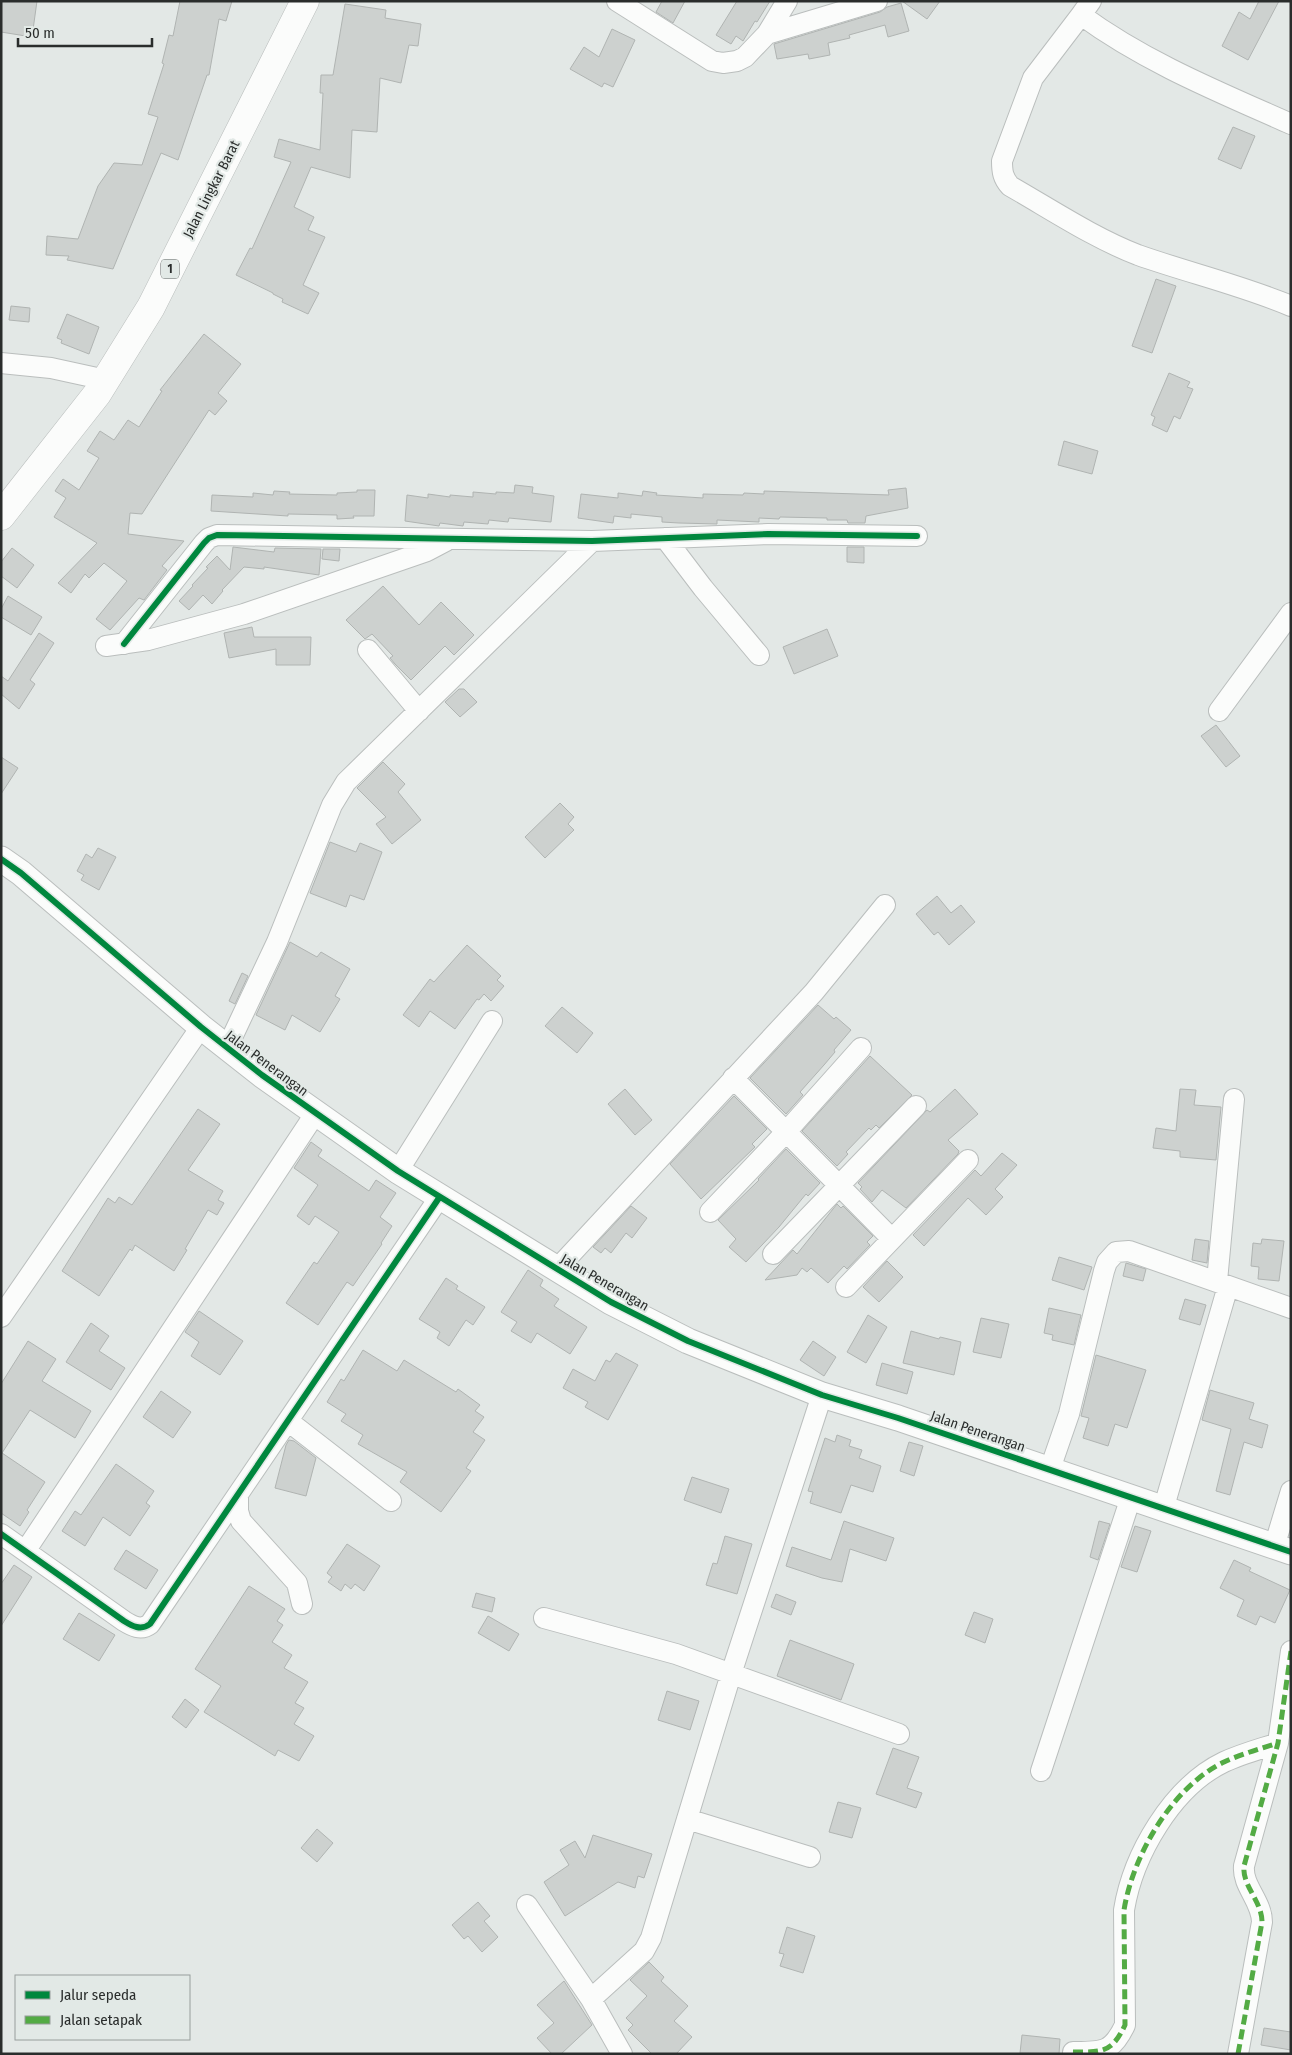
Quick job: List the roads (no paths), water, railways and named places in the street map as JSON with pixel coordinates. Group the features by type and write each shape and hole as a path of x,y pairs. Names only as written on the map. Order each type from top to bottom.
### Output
{"highway":[{"name":"Jalan Lingkar Barat","path":"1,516 92,401 151,306 305,1"}],"street":[{"path":"617,1 703,56 717,62 730,63 745,57 767,34 788,1"},
{"path":"767,34 877,1"},
{"path":"1291,124 1172,70 1108,34 1086,8 1033,78 1002,161 1005,180 1010,186 1117,246 1291,306"},
{"path":"1,363 51,368 106,380"},
{"path":"450,539 427,551 244,614 148,640 115,645 204,543 213,536 450,539 592,541 768,534 917,536"},
{"path":"665,538 703,588 760,655"},
{"path":"227,1048 277,942 332,805 346,782 592,541"},
{"path":"1219,711 1291,613"},
{"path":"368,650 420,711"},
{"name":"Jalan Penerangan","path":"1,860 21,872 201,1027 315,1114 439,1198 611,1302 680,1338 822,1395 898,1418 1050,1469 1282,1550"},
{"path":"557,1269 814,992 885,905"},
{"path":"398,1171 492,1021"},
{"path":"1,1317 201,1027"},
{"path":"710,1212 786,1132 860,1048"},
{"path":"733,1078 892,1239"},
{"path":"1163,1510 1223,1284 1234,1099"},
{"path":"773,1254 916,1106"},
{"path":"26,1550 315,1114"},
{"path":"846,1287 968,1160"},
{"path":"1,1534 124,1621 135,1628 146,1627 238,1495 439,1198"},
{"path":"1050,1469 1069,1414 1104,1270 1116,1252 1129,1251 1291,1308"},
{"path":"591,1999 644,1951 651,1938 731,1674 822,1395"},
{"path":"288,1421 391,1501"},
{"path":"1282,1550 1291,1491"},
{"path":"238,1495 238,1511 241,1521 296,1583 302,1604"},
{"path":"1041,1771 1131,1497"},
{"path":"544,1618 646,1644 899,1734"},
{"path":"1238,2054 1262,1922 1261,1908 1245,1876 1244,1866 1278,1743 1291,1652"},
{"path":"1072,2052 1092,2052 1107,2048 1118,2041 1125,2024 1124,1910 1126,1897 1135,1872 1162,1816 1189,1786 1223,1762 1278,1743"},
{"path":"687,1819 810,1857"},
{"path":"527,1905 591,1999 622,2054"}]}
